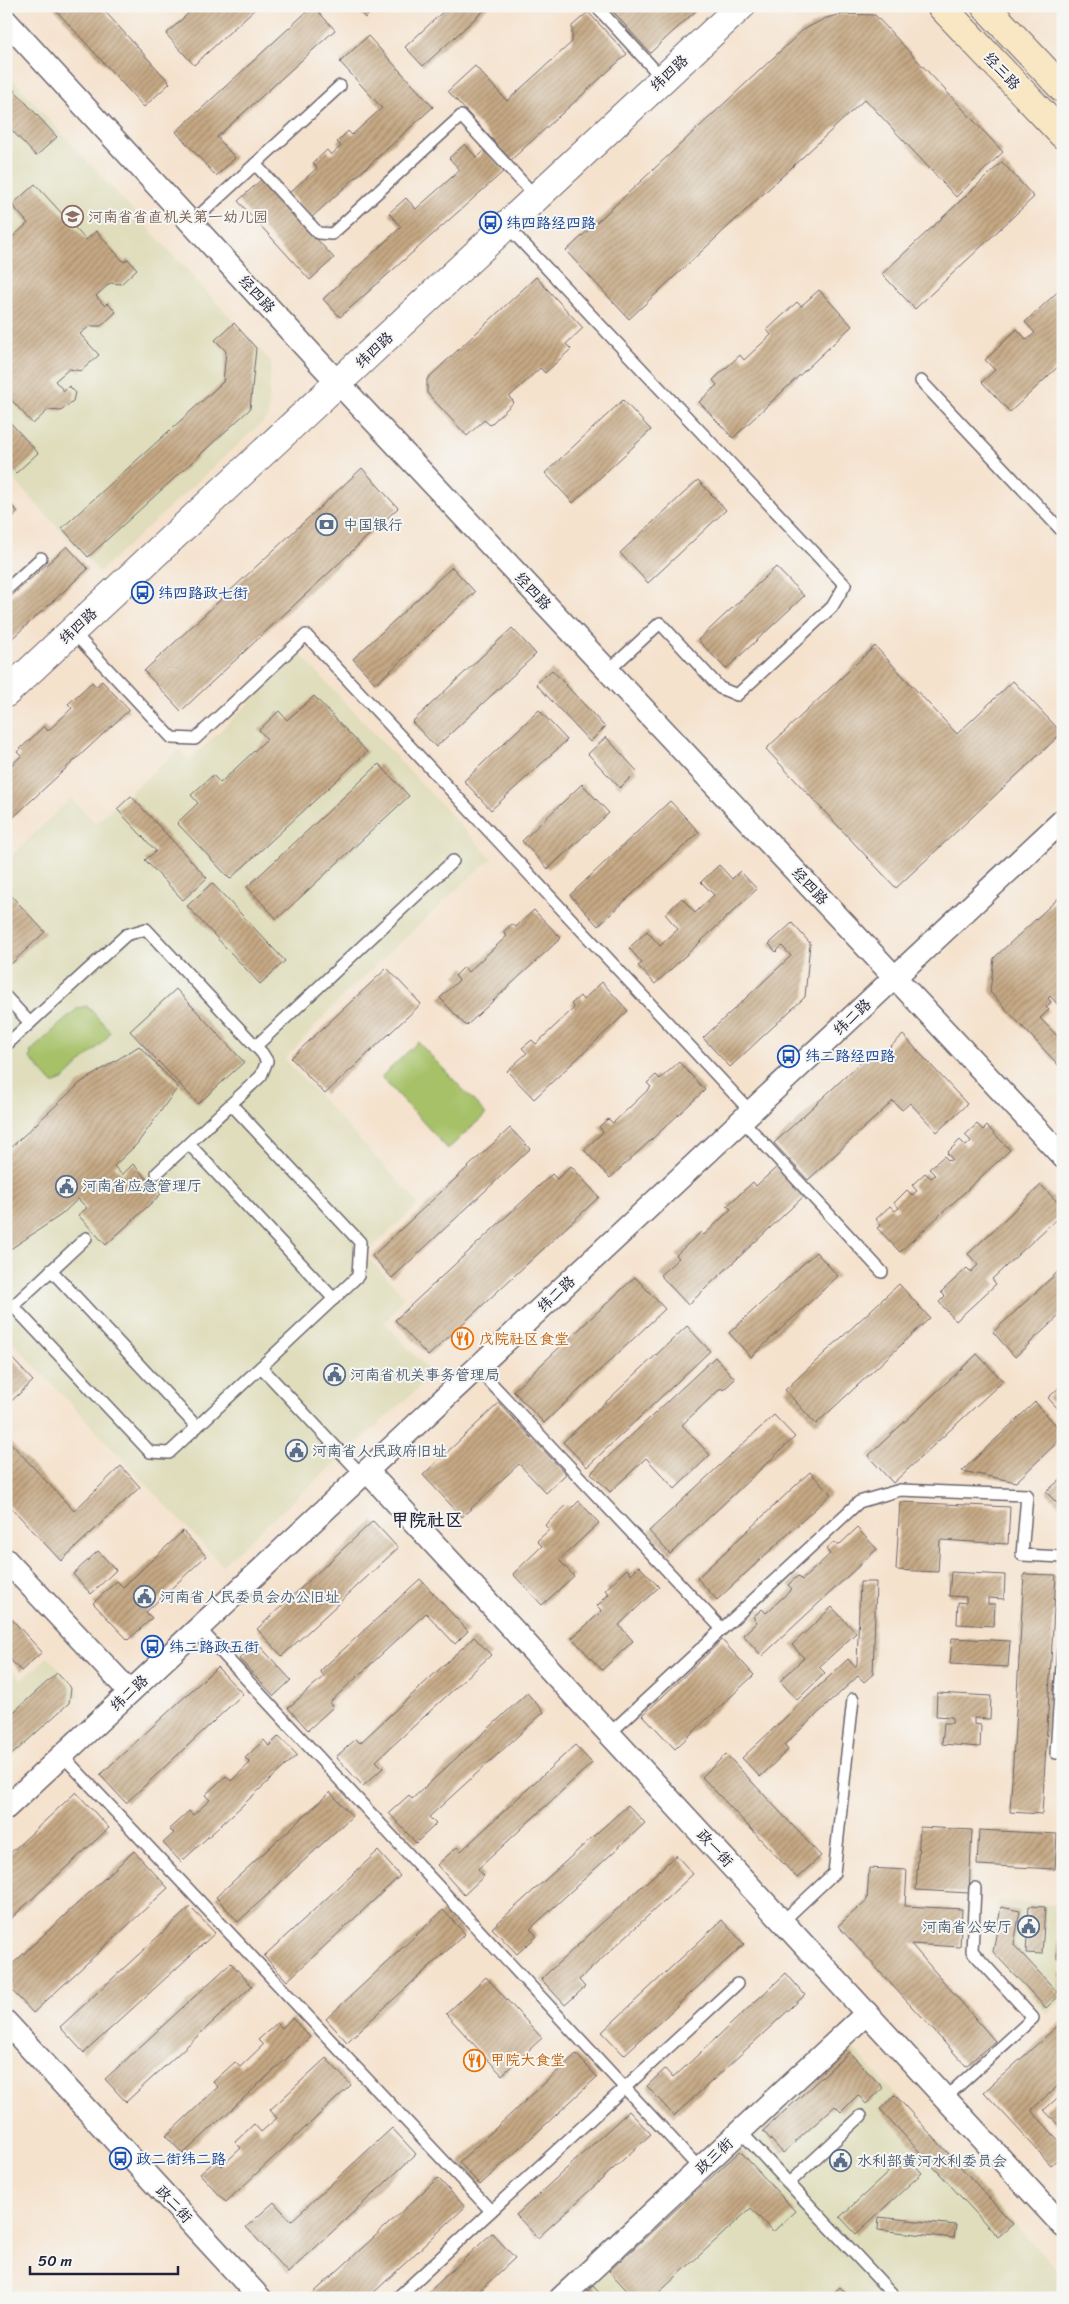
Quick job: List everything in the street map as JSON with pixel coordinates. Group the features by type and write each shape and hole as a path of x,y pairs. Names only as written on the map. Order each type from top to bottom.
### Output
{"main road":[{"name":"经三路","path":"941,6 1063,135"},
{"path":"985,6 1063,90"}],"street":[{"name":"纬四路","path":"6,693 741,6"},
{"name":"经四路","path":"6,21 338,383 1063,1157"},
{"name":"纬二路","path":"6,1808 895,977 1060,829"},
{"name":"政一街","path":"365,1473 609,1734 1063,2226"},
{"path":"6,1560 130,1692"},
{"name":"政三街","path":"561,2298 867,2013"},
{"name":"政二街","path":"6,2022 260,2298"}],"lane":[{"path":"596,6 663,79"},
{"path":"191,223 340,86"},
{"path":"255,164 318,234 332,234 461,116 536,197"},
{"path":"506,225 845,585 832,607 737,695 720,688 660,623 608,671"},
{"path":"921,381 1063,532"},
{"path":"6,590 42,558"},
{"path":"72,631 172,738 195,739 306,635 747,1116 882,1272"},
{"path":"256,1046 453,861"},
{"path":"6,1045 126,936 146,929 256,1046 267,1061 260,1076 156,1173"},
{"path":"6,997 30,1023"},
{"path":"86,1238 13,1306 150,1452 169,1453 358,1276 360,1242 231,1104"},
{"path":"188,1144 334,1299"},
{"path":"51,1270 197,1427"},
{"path":"262,1367 365,1473"},
{"path":"477,1368 722,1629"},
{"path":"609,1734 858,1502 900,1490 1027,1495 1022,1555 1063,1557"},
{"path":"199,1628 700,2169"},
{"path":"1056,1753 1063,1650"},
{"path":"782,1922 834,1873 853,1699"},
{"path":"62,1755 492,2211"},
{"path":"945,2098 1033,2018 972,1951 975,1888"},
{"path":"397,2298 737,1984"},
{"path":"788,2183 861,2116"},
{"path":"740,2131 896,2298"}],"shaded area":[{"name":"河南省省直机关第一幼儿园","path":"6,72 271,362 268,417 99,572 6,471"},
{"path":"300,654 492,859 481,867 343,996 285,1059 419,1204 365,1254 404,1296 385,1323 433,1375 222,1565 6,1335 6,861 71,798 95,823 179,750 190,760"},
{"path":"48,1657 81,1694 6,1763 6,1662 22,1679"},
{"name":"河南省公安厅","path":"1063,1812 1063,2000 1047,2014 988,1949 998,1901 1057,1905"},
{"name":"水利部黄河水利委员会","path":"851,2046 1063,2276 1063,2298 577,2298"}],"green space":[{"path":"87,1006 110,1031 106,1039 64,1079 53,1084 30,1058 31,1051 78,1008"},
{"path":"418,1042 486,1114 448,1149 381,1077"}],"building":[{"path":"52,6 100,6 170,83 144,107"},
{"path":"196,6 258,6 194,65 166,34"},
{"path":"313,6 335,30 217,137 235,158 216,176 176,132"},
{"path":"355,6 378,6 365,18"},
{"path":"449,6 489,6 423,66 405,47"},
{"path":"608,6 701,6 650,53"},
{"path":"588,12 627,54 511,160 448,91 475,66 507,101 572,42 572,26"},
{"path":"842,14 875,15 1003,152 956,197 865,99 629,319 566,251 803,30 826,18"},
{"path":"368,36 433,107 312,217 289,193 317,168 313,163 327,150 331,155 341,146 337,142 348,131 352,135 382,108 340,62"},
{"path":"6,81 57,137 36,156 6,124"},
{"path":"465,144 477,158 485,150 504,171 340,317 323,299 401,227 389,213 406,198 416,209 460,170 449,158"},
{"path":"1002,162 1034,197 915,309 882,274"},
{"path":"262,179 334,258 310,280 238,201"},
{"path":"35,184 86,240 96,231 124,262 128,259 137,269 121,284 110,283 96,296 105,306 107,303 116,312 101,326 90,326 80,334 99,355 81,371 69,369 55,381 64,391 69,386 75,392 73,401 61,411 48,410 33,424 6,394 6,243 28,223 12,205"},
{"path":"536,277 583,328 566,344 571,349 545,373 540,368 509,397 514,402 490,425 484,420 467,436 427,393 427,379"},
{"path":"1063,287 1063,362 1010,412 982,382 995,370 985,360 1017,329 1027,340 1035,333 1025,322"},
{"path":"819,290 852,326 733,438 699,402 717,385 713,380 740,355 744,360 771,335 767,330 797,302 801,306"},
{"path":"234,323 256,348 250,409 88,557 62,528 223,382 226,351 215,340"},
{"path":"623,400 651,430 573,503 545,473"},
{"path":"6,418 38,453 16,473 6,462"},
{"path":"362,468 398,508 181,711 144,671"},
{"path":"698,480 726,510 648,583 620,553"},
{"path":"6,499 18,512 6,522"},
{"path":"67,546 88,569 6,644 6,601"},
{"path":"452,567 475,592 376,684 353,659"},
{"path":"776,567 804,596 726,669 698,640"},
{"path":"512,628 536,654 436,747 412,722"},
{"path":"875,646 957,734 1013,681 1062,733 896,888 766,749"},
{"path":"552,670 605,727 590,742 536,684"},
{"path":"102,681 129,710 6,824 6,770 21,756 17,752 44,726 48,731 72,708 68,704 92,682 96,687"},
{"path":"314,696 367,752 230,879 177,823 198,803 191,795 213,775 220,783 267,739 259,730 279,711 287,720"},
{"path":"539,710 567,740 491,810 464,781"},
{"path":"606,737 637,771 620,788 588,754"},
{"path":"379,764 409,796 277,919 247,887"},
{"path":"582,784 609,813 548,869 522,841"},
{"path":"131,796 207,878 183,900 145,860 156,851 117,809"},
{"path":"670,801 699,832 598,926 570,895"},
{"path":"719,865 732,879 740,871 757,889 655,984 638,966 642,963 629,948 647,931 660,946 678,929 665,914 682,898 695,913 714,895 701,882"},
{"path":"212,883 285,961 260,984 187,906"},
{"path":"6,890 45,932 11,964 6,959"},
{"path":"1063,894 1063,1010 1050,996 1048,998 1051,1002 1046,1007 1049,1010 1040,1018 1063,1042 1063,1070 990,992 994,958"},
{"path":"534,910 561,938 466,1026 440,998 459,980 455,976 464,967 468,972 507,936 503,932 512,924 516,927"},
{"path":"792,923 810,943 805,997 730,1067 703,1038 791,956 782,946 776,952 769,944"},
{"path":"387,968 421,1004 325,1094 291,1058"},
{"path":"602,982 628,1011 534,1099 507,1071 527,1053 522,1048 532,1040 536,1044 574,1008 571,1004 580,996 583,1000"},
{"path":"176,989 244,1062 198,1104 130,1031"},
{"path":"903,1035 967,1104 937,1132 910,1103 902,1110 893,1101 808,1180 774,1143 873,1051 879,1057"},
{"path":"139,1046 178,1087 137,1144 114,1166 122,1175 133,1164 161,1194 106,1245 78,1215 87,1208 78,1199 61,1215 6,1252 6,1152 80,1083"},
{"path":"679,1062 705,1090 610,1178 584,1150 603,1132 599,1127 608,1119 613,1123 651,1087 647,1083 656,1075 660,1079"},
{"path":"977,1124 983,1130 987,1126 1010,1150 900,1252 877,1228 881,1225 876,1219 890,1206 895,1211 899,1208 894,1203 907,1190 912,1195 917,1191 912,1185 925,1173 931,1178 935,1175 929,1169 944,1156 949,1161 952,1159 947,1153 960,1140 966,1146 971,1141 965,1135"},
{"path":"510,1128 530,1149 392,1278 372,1256"},
{"path":"571,1166 599,1197 428,1356 395,1320 552,1174 557,1179"},
{"path":"777,1167 804,1196 688,1305 660,1275 679,1258 676,1255 701,1232 704,1235 731,1209 727,1206 753,1182 756,1186"},
{"path":"1041,1185 1063,1208 1063,1213 992,1279 996,1284 956,1321 939,1302 945,1296 941,1292 967,1268 971,1272 978,1265 968,1254"},
{"path":"816,1252 838,1276 751,1357 729,1333"},
{"path":"1063,1267 1063,1312 1015,1357 993,1332"},
{"path":"635,1277 665,1309 544,1423 513,1391"},
{"path":"899,1284 930,1318 816,1424 785,1390"},
{"path":"687,1326 710,1351 587,1467 563,1442"},
{"path":"6,1352 33,1381 6,1406"},
{"path":"977,1354 1003,1381 893,1483 868,1456"},
{"path":"715,1357 735,1379 723,1390 721,1388 682,1425 710,1455 675,1489 646,1458 610,1492 591,1473"},
{"path":"1063,1384 1063,1414 1048,1398"},
{"path":"1035,1402 1063,1433 1063,1437 1016,1482 962,1471"},
{"path":"499,1403 566,1474 546,1493 519,1464 462,1517 423,1475"},
{"path":"774,1415 795,1437 670,1554 649,1531"},
{"path":"6,1438 74,1511 121,1466 140,1487 61,1561 6,1502"},
{"path":"810,1472 831,1494 717,1600 697,1578"},
{"path":"1063,1477 1063,1509 1046,1492"},
{"path":"579,1501 599,1523 559,1560 574,1576 542,1605 513,1574 542,1546 537,1541 549,1530 545,1525 567,1505 571,1509"},
{"path":"900,1502 1010,1507 1008,1544 940,1540 938,1572 896,1570"},
{"path":"373,1521 398,1548 282,1656 257,1629"},
{"path":"857,1528 877,1549 762,1656 743,1635 757,1622 753,1617 762,1609 766,1613 792,1589 788,1585 798,1576 802,1580 830,1554 826,1549 834,1542 838,1546"},
{"path":"183,1531 206,1556 146,1612 152,1618 128,1640 93,1603 117,1581 123,1587"},
{"path":"98,1551 116,1570 91,1594 73,1574"},
{"path":"639,1566 659,1587 619,1625 633,1641 602,1670 572,1638 602,1611 597,1606 609,1594 605,1590 627,1569 631,1574"},
{"path":"951,1572 1005,1575 1004,1599 988,1598 988,1604 995,1604 994,1626 957,1624 958,1602 966,1603 966,1597 949,1596"},
{"path":"1024,1574 1056,1575 1042,1814 1010,1812"},
{"path":"420,1579 468,1631 455,1644 426,1613 329,1703 333,1707 308,1730 288,1708 324,1676 320,1671"},
{"path":"860,1582 876,1582 873,1674 864,1682 858,1676 784,1745 788,1750 760,1777 742,1758 848,1659 855,1667 857,1664"},
{"path":"832,1607 856,1633 819,1667 825,1673 797,1700 780,1681 804,1658 792,1645"},
{"path":"6,1613 42,1652 21,1671 6,1655"},
{"path":"474,1637 491,1655 376,1761 383,1768 363,1786 336,1757 356,1739 360,1743"},
{"path":"952,1638 1010,1641 1008,1667 950,1664"},
{"path":"722,1640 754,1675 675,1749 643,1715"},
{"path":"257,1643 291,1680 274,1696 239,1659"},
{"path":"217,1667 243,1694 126,1803 100,1775"},
{"path":"57,1673 71,1688 69,1703 6,1760 6,1719"},
{"path":"527,1693 544,1712 429,1817 436,1824 416,1843 389,1813 409,1795 412,1799"},
{"path":"937,1693 991,1696 990,1719 974,1718 974,1724 981,1725 980,1747 942,1744 944,1723 952,1723 952,1717 936,1716"},
{"path":"279,1736 297,1755 181,1862 163,1843 174,1833 169,1829 189,1811 193,1815 210,1800 205,1795 226,1776 231,1781 250,1763 245,1758 264,1740 269,1746"},
{"path":"575,1745 592,1763 478,1869 484,1876 464,1895 437,1865 457,1847 461,1851"},
{"path":"726,1754 821,1856 797,1878 702,1777"},
{"path":"76,1792 109,1828 6,1923 6,1857"},
{"path":"330,1792 352,1816 238,1922 216,1897"},
{"path":"628,1805 645,1823 530,1929 537,1936 517,1954 492,1928"},
{"path":"920,1827 972,1830 969,1893 916,1890"},
{"path":"979,1830 1057,1834 1055,1869 977,1865"},
{"path":"134,1851 168,1888 33,2013 6,1984 6,1970"},
{"path":"378,1851 400,1876 287,1981 264,1956"},
{"path":"676,1855 693,1874 579,1980 585,1987 565,2005 541,1979"},
{"path":"869,1868 907,1870 905,1906 962,1909 960,1947 911,1944 995,2041 966,2066 838,1926 867,1900"},
{"path":"1061,1893 1063,1893 1063,1959 1057,1959"},
{"path":"1029,1906 1045,1907 1042,1954 1026,1953"},
{"path":"190,1907 215,1933 84,2053 60,2027"},
{"path":"1001,1907 1020,1911 1014,1945 1060,1995 1046,2008 993,1952"},
{"path":"443,1910 465,1934 347,2042 326,2019"},
{"path":"722,1920 744,1944 624,2055 602,2032"},
{"path":"231,1963 252,1986 126,2102 105,2079"},
{"path":"786,1973 805,1995 674,2116 647,2086 665,2069 673,2078"},
{"path":"1060,1973 1063,1973 1063,1993 1059,1993"},
{"path":"486,1977 542,2038 502,2075 446,2014"},
{"path":"292,2018 310,2037 183,2154 166,2136 218,2087 213,2082 235,2062 240,2067 263,2045 258,2040 277,2023 282,2028"},
{"path":"1063,2021 1063,2081 1031,2110 1063,2145 1063,2155 1051,2165 984,2092"},
{"path":"849,2052 883,2088 866,2104 858,2095 841,2112 835,2106 783,2153 763,2131"},
{"path":"576,2054 597,2077 480,2185 459,2162"},
{"path":"326,2058 351,2085 226,2202 200,2174 216,2160 222,2166 241,2148 235,2142 254,2124 261,2132 277,2118 270,2110"},
{"path":"1063,2093 1063,2127 1061,2128 1044,2110"},
{"path":"895,2095 1013,2224 998,2237 880,2109"},
{"path":"629,2111 651,2134 538,2238 516,2215"},
{"path":"392,2128 416,2154 288,2273 246,2227 274,2202 291,2221"},
{"path":"740,2151 795,2211 773,2232 751,2208 653,2298 634,2298 609,2271"},
{"path":"906,2156 922,2173 856,2234 840,2217"},
{"path":"438,2178 465,2207 368,2298 308,2298"},
{"path":"879,2217 956,2225 954,2238 878,2230"},
{"path":"492,2233 515,2258 472,2298 422,2298"},
{"path":"593,2286 604,2298 581,2298"},
{"path":"840,2287 851,2298 828,2298"}],"place":[{"name":"河南省省直机关第一幼儿园","path":"72,217"},
{"name":"纬四路经四路","path":"490,223"},
{"name":"中国银行","path":"327,525"},
{"name":"纬四路政七街","path":"142,593"},
{"name":"纬二路经四路","path":"789,1056"},
{"name":"河南省应急管理厅","path":"66,1186"},
{"name":"戊院社区食堂","path":"463,1339"},
{"name":"河南省机关事务管理局","path":"334,1375"},
{"name":"河南省人民政府旧址","path":"296,1451"},
{"name":"河南省人民委员会办公旧址","path":"144,1597"},
{"name":"纬二路政五街","path":"153,1647"},
{"name":"河南省公安厅","path":"1028,1927"},
{"name":"甲院大食堂","path":"474,2060"},
{"name":"政二街纬二路","path":"120,2159"},
{"name":"水利部黄河水利委员会","path":"841,2161"}],"district":[{"name":"甲院社区","path":"427,1520"}]}
